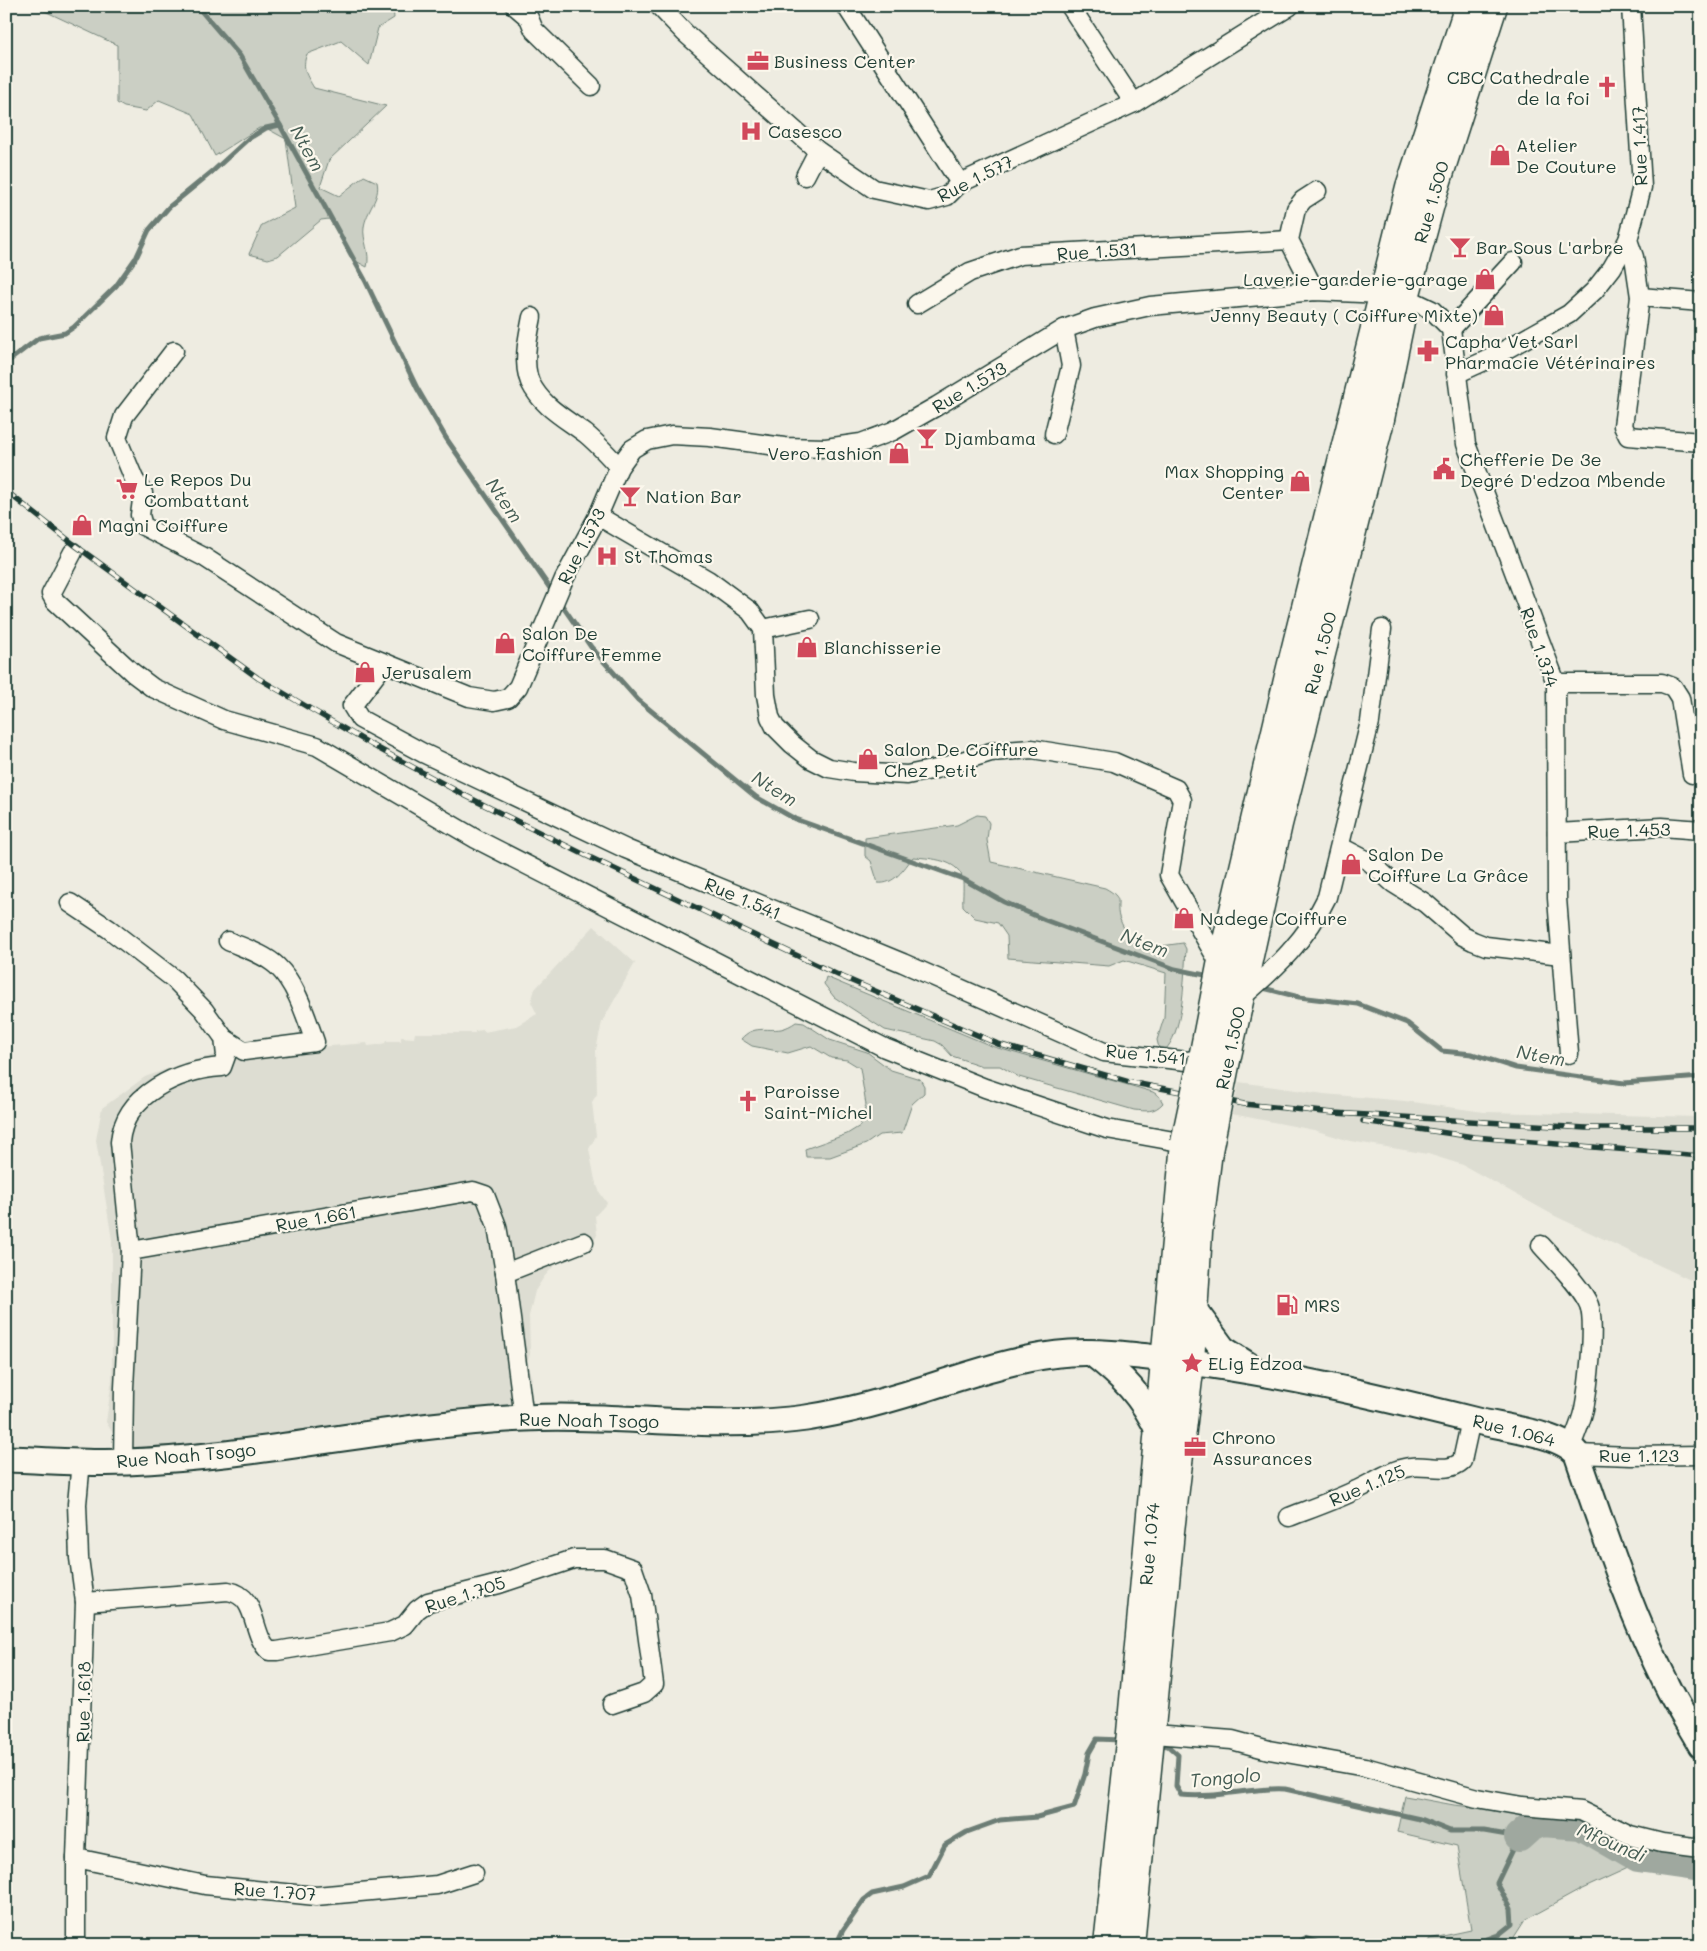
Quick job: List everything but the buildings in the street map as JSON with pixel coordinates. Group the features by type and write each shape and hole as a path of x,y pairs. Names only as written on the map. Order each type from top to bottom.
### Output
{"main road":[{"name":"Rue 1.500","path":"1214,1059 1241,998 1278,824 1379,424 1394,295 1410,187 1469,6"},
{"name":"Rue 1.500","path":"1214,1059 1221,966 1288,676 1394,295 1433,193 1493,6"},
{"path":"1214,1059 1197,1147 1198,1232 1195,1311 1223,1350 1253,1368 1277,1377"},
{"name":"Rue 1.074","path":"1130,1945 1141,1733 1197,1147"},
{"name":"Rue 1.074","path":"1157,1559 1159,1432 1178,1361 1195,1311"},
{"path":"1092,1353 1130,1385 1151,1414 1159,1432"},
{"name":"Rue Noah Tsogo","path":"6,1459 123,1462 187,1458 443,1426 524,1418 591,1417 694,1422 772,1422 876,1402 994,1366 1033,1357 1092,1353 1178,1361"},
{"name":"Rue 1.064","path":"1178,1361 1277,1377 1405,1402 1471,1420 1542,1436 1574,1450 1647,1642 1667,1686 1701,1745"},
{"name":"Rue 1.074","path":"1108,1945 1141,1733"}],"street":[{"path":"515,6 529,18 534,30 591,86"},
{"name":"Rue 1.577","path":"659,6 726,70 818,151 874,189 929,201 947,196 960,183 1134,103 1290,6"},
{"path":"846,6 960,183"},
{"path":"1070,6 1134,103"},
{"name":"Rue 1.417","path":"1456,374 1488,359 1568,314 1594,291 1612,268 1628,240 1642,187 1631,6"},
{"path":"805,176 818,151"},
{"path":"1315,291 1289,240 1296,209 1302,200 1317,191"},
{"name":"Rue 1.531","path":"918,304 970,272 1020,255 1289,240"},
{"path":"1628,240 1634,257 1640,297 1623,426 1625,432 1628,436 1701,442"},
{"path":"1394,295 1432,310 1451,329 1513,262"},
{"name":"Rue 1.573","path":"174,350 124,416 117,438 134,480 143,493 140,515 143,526 204,557 336,643 469,697 494,701 508,698 518,687 564,579 598,516 619,467 632,449 647,440 672,435 710,437 784,447 826,448 861,443 893,431 1064,329 1095,318 1150,306 1315,291 1394,295"},
{"path":"1640,297 1701,302"},
{"path":"532,317 527,340 527,368 530,381 546,406 601,447 619,467"},
{"path":"1054,434 1071,366 1064,329"},
{"name":"Rue 1.374","path":"1451,329 1466,444 1556,683 1557,833 1561,955 1569,1054"},
{"path":"598,516 708,580 750,612 763,629 766,695 770,717 775,728 811,759 829,768 854,772 908,774 931,771 991,752 1032,749 1114,762 1176,789 1182,800 1169,876 1221,966"},
{"path":"73,552 51,594 55,601 133,673 153,688 224,720 317,746 330,752 407,800 476,839 745,978 913,1061 985,1088 1107,1129 1197,1147"},
{"path":"763,629 810,618"},
{"path":"1241,998 1272,971 1314,923 1328,896 1370,722 1382,629"},
{"name":"Rue 1.541","path":"385,663 352,706 360,719 423,753 626,849 903,963 1104,1052 1187,1061 1214,1059"},
{"path":"1556,683 1662,684 1673,687 1680,698 1692,774"},
{"name":"Rue 1.453","path":"1557,833 1662,827 1701,830"},
{"path":"1341,847 1370,862 1393,884 1425,903 1463,936 1473,941 1486,946 1561,955"},
{"path":"70,903 174,979 204,1010 224,1038 244,1051 315,1042 291,984 277,966 228,940"},
{"path":"123,1462 124,1388 132,1251 120,1142 122,1127 126,1116 149,1091 203,1068 222,1067 226,1056 224,1038"},
{"name":"Rue 1.661","path":"132,1251 473,1191 485,1195 497,1226 524,1418"},
{"path":"505,1273 584,1242"},
{"path":"1541,1245 1578,1290 1588,1304 1592,1316 1587,1388 1584,1410 1574,1450"},
{"name":"Rue 1.125","path":"1289,1517 1353,1491 1396,1470 1412,1466 1450,1468 1458,1465 1462,1461 1471,1420"},
{"name":"Rue 1.123","path":"1574,1450 1631,1456 1701,1455"},
{"name":"Rue 1.618","path":"76,1945 76,1858 85,1602 79,1558 77,1504 81,1461"},
{"name":"Rue 1.705","path":"85,1602 228,1592 237,1593 246,1601 264,1646 268,1651 277,1651 390,1632 405,1625 428,1602 499,1584 574,1559 605,1559 633,1569 642,1595 654,1684 644,1693 612,1704"},
{"path":"1141,1733 1232,1740 1269,1750 1365,1768 1477,1798 1522,1806 1581,1811 1630,1835 1662,1843 1701,1848"},
{"name":"Rue 1.707","path":"76,1858 205,1885 316,1896 437,1885 474,1873"}],"shaded area":[{"path":"34,6 393,6 394,18 378,28 369,65 341,41 307,54 305,59 307,76 314,88 386,106 329,160 320,187 339,196 364,176 377,182 377,194 367,215 364,227 368,257 367,267 354,260 329,219 321,220 278,256 268,259 249,254 262,225 295,208 286,139 266,128 259,128 215,156 193,114 159,100 146,111 124,107 117,103 117,45"},
{"path":"977,815 985,816 989,823 987,840 991,862 1105,888 1117,898 1119,917 1132,942 1154,947 1183,943 1186,949 1182,1001 1177,1027 1173,1039 1167,1048 1159,1048 1157,1040 1164,1018 1166,973 1124,960 1109,966 1008,958 1007,936 998,923 975,918 963,906 961,874 946,862 913,857 894,879 878,883 871,861 865,856 865,838 957,825"},
{"path":"594,926 635,963 602,1022 596,1050 597,1094 592,1102 596,1136 589,1149 595,1180 600,1193 607,1203 595,1216 597,1235 589,1251 560,1259 544,1277 535,1291 529,1316 530,1354 527,1364 532,1379 520,1411 127,1457 106,1422 112,1380 112,1240 96,1140 102,1108 145,1077 186,1062 223,1053 243,1060 295,1049 367,1043 368,1046 377,1045 386,1041 401,1041 401,1037 414,1038 415,1033 475,1033 475,1031 484,1030 484,1032 516,1026 537,1014 531,1002 535,989"},
{"path":"826,977 994,1047 1153,1092 1159,1096 1163,1103 1153,1110 1134,1110 1019,1077 1000,1066 982,1066 952,1056 942,1045 935,1041 885,1030 834,997 824,984"},
{"path":"796,1022 804,1023 830,1040 867,1052 891,1070 920,1079 924,1086 924,1093 912,1104 902,1133 879,1135 866,1144 830,1157 806,1157 805,1149 847,1134 860,1126 866,1105 860,1068 847,1060 831,1058 811,1046 788,1053 752,1046 741,1039 755,1030 781,1029"},
{"path":"1239,1082 1324,1094 1405,1101 1484,1112 1701,1117 1701,1285 1555,1216 1463,1165 1428,1154 1350,1141 1314,1130 1232,1114"},
{"path":"1405,1796 1454,1805 1586,1820 1642,1847 1644,1865 1628,1868 1580,1890 1525,1920 1509,1945 1430,1945 1429,1939 1471,1930 1457,1846 1397,1832"}],"waterway":[{"name":"Ntem","path":"197,6 240,56 280,125 365,280 417,388 446,438 554,594"},
{"path":"137,256 149,230 169,207 248,139 266,128 280,125"},
{"path":"6,363 39,338 65,333 74,327 116,286 135,259"},
{"name":"Ntem","path":"559,601 591,647 638,700 756,797 795,819 963,879 1004,902 1045,920 1175,969 1210,976"},
{"name":"Ntem","path":"1259,987 1299,997 1358,1004 1407,1023 1442,1051 1472,1054 1516,1068 1624,1083 1701,1077"},
{"name":"Tongolo","path":"836,1945 843,1930 864,1900 872,1894 904,1887 929,1876 945,1845 967,1832 1000,1820 1037,1817 1074,1807 1085,1774 1089,1753 1097,1739 1121,1740"},
{"name":"Tongolo","path":"1157,1744 1168,1746 1178,1755 1176,1786 1181,1795 1194,1796 1285,1789 1420,1819 1450,1831 1484,1831 1519,1837 1497,1883 1511,1909 1512,1924 1498,1935 1471,1945"},
{"name":"Mfoundi","path":"1519,1837 1529,1828 1542,1822 1581,1825 1638,1858 1701,1867"},
{"name":"Mfoundi","path":"1294,1945 1305,1938 1325,1945 1341,1945"}],"railway":[{"path":"6,491 76,546 258,678 372,745 464,795 585,855 838,975 998,1044 1129,1082 1244,1104 1334,1113 1586,1128 1701,1128"},
{"path":"1363,1121 1474,1137 1701,1156"}],"place":[{"name":"Business Center","path":"758,61"},
{"name":"CBC Cathedrale de la foi","path":"1607,87"},
{"name":"Casesco","path":"751,131"},
{"name":"Atelier De Couture","path":"1500,155"},
{"name":"Bar Sous L'arbre","path":"1460,247"},
{"name":"Laverie-garderie-garage","path":"1485,279"},
{"name":"Jenny Beauty ( Coiffure Mixte)","path":"1494,315"},
{"name":"Capha Vet Sarl Pharmacie Vétérinaires","path":"1428,351"},
{"name":"Djambama","path":"927,438"},
{"name":"Vero Fashion","path":"899,453"},
{"name":"Chefferie De 3e Degré D'edzoa Mbende","path":"1444,469"},
{"name":"Max Shopping Center","path":"1300,481"},
{"name":"Le Repos Du Combattant","path":"127,489"},
{"name":"Nation Bar","path":"630,496"},
{"name":"Magni Coiffure","path":"82,525"},
{"name":"St Thomas","path":"607,556"},
{"name":"Salon De Coiffure Femme","path":"505,643"},
{"name":"Blanchisserie","path":"807,647"},
{"name":"Jerusalem","path":"365,672"},
{"name":"Salon De Coiffure Chez Petit","path":"868,759"},
{"name":"Salon De Coiffure La Grâce","path":"1351,864"},
{"name":"Nadege Coiffure","path":"1184,918"},
{"name":"Paroisse Saint-Michel","path":"748,1101"},
{"name":"MRS","path":"1287,1305"},
{"name":"ELig Edzoa","path":"1192,1363"},
{"name":"Chrono Assurances","path":"1195,1447"}]}
